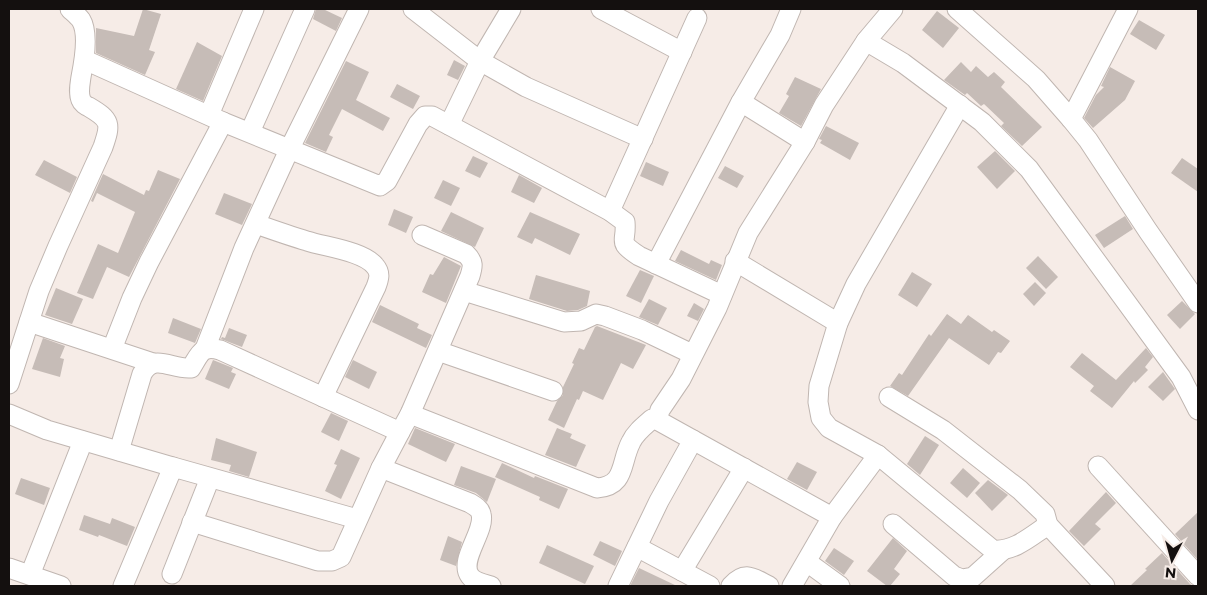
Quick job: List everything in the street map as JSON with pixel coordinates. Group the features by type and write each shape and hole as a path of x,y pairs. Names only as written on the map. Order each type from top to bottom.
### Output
{"street":[{"path":"9,384 50,264 103,148 109,127 107,120 102,115 81,100 79,89 85,60 85,32 81,20 70,9"},
{"path":"112,349 132,298 216,118 254,9"},
{"path":"250,132 305,9"},
{"path":"29,322 153,363 191,368 199,354 205,349 231,280 289,150 359,9"},
{"path":"414,9 480,60 533,91 642,139"},
{"path":"449,125 480,60 512,9"},
{"path":"601,9 682,52"},
{"path":"656,264 741,102 780,35 791,9"},
{"path":"657,420 660,410 681,379 717,308 748,233 805,142 824,105 866,41 893,9"},
{"path":"957,9 1036,79 1071,119 1088,140 1198,302"},
{"path":"1071,119 1128,9"},
{"path":"610,211 697,18"},
{"path":"866,41 902,63 982,122 1029,169 1181,377 1198,410"},
{"path":"85,60 289,150 380,186 387,181 418,124 425,116 432,116 610,211 625,222 623,238 627,248 639,256 722,295"},
{"path":"741,102 805,142"},
{"path":"960,105 856,284 838,323 819,386 818,402 821,418 829,428 878,455 993,550 1002,551 1012,548 1048,525"},
{"path":"256,224 356,255 368,260 378,270 380,276 376,287 323,397"},
{"path":"192,522 318,561 341,557 381,468 410,414 470,276 473,264 466,254 422,235"},
{"path":"736,261 838,323"},
{"path":"464,291 564,322 581,321 596,314 605,316 642,330 692,354"},
{"path":"205,349 220,350 400,432"},
{"path":"438,351 553,391"},
{"path":"119,451 142,374 146,366 153,363"},
{"path":"888,397 943,430 1020,490 1045,514 1048,525 1105,586"},
{"path":"9,414 48,430 83,441 357,519"},
{"path":"410,414 597,488 607,488 616,482 632,440 652,419 657,420 832,517"},
{"path":"618,586 693,440"},
{"path":"30,575 83,441"},
{"path":"792,586 832,517 878,455"},
{"path":"1098,466 1198,576"},
{"path":"123,586 173,467"},
{"path":"381,468 476,507 481,514 482,521 468,559 468,575 474,580 491,586"},
{"path":"682,571 744,468"},
{"path":"172,574 210,478"},
{"path":"893,524 954,576 962,579 973,577 1002,551"},
{"path":"637,547 710,586"},
{"path":"807,562 840,586"},
{"path":"9,568 61,586"},
{"path":"731,586 741,577 747,576 770,586"}],"building":[{"path":"143,9 161,14 149,50 155,52 145,75 96,53 96,28 134,36"},
{"path":"316,9 323,9 342,18 336,31 313,19"},
{"path":"937,11 959,28 943,48 922,30"},
{"path":"1139,20 1165,35 1156,50 1130,34"},
{"path":"197,42 222,56 203,101 176,89"},
{"path":"454,60 465,66 458,80 447,75"},
{"path":"346,61 369,72 356,100 390,118 383,131 342,109 329,135 333,137 326,152 305,143"},
{"path":"961,62 971,72 976,66 988,77 994,72 1005,82 1001,87 1042,127 1022,146 1001,126 1004,123 984,104 981,106 967,93 965,95 944,80"},
{"path":"1110,67 1135,81 1125,100 1093,128 1084,118 1096,95 1104,87 1101,86"},
{"path":"795,77 821,89 801,126 779,113 789,96 786,94"},
{"path":"397,84 420,96 413,109 390,97"},
{"path":"826,126 859,143 850,160 820,143 822,140 819,139"},
{"path":"995,151 1015,171 997,189 977,167"},
{"path":"473,156 488,163 480,178 465,171"},
{"path":"1182,158 1198,169 1198,192 1171,173"},
{"path":"44,160 77,177 70,193 35,175"},
{"path":"646,162 669,172 663,186 640,176"},
{"path":"725,166 744,176 737,188 718,178"},
{"path":"158,170 180,179 129,277 107,267 93,299 77,293 98,244 118,253 135,212 97,193 93,202 91,201 103,174 144,195 146,190 149,191"},
{"path":"519,175 542,188 534,203 511,192"},
{"path":"443,180 460,188 451,206 434,198"},
{"path":"224,193 252,204 242,225 215,214"},
{"path":"394,209 413,217 406,233 388,225"},
{"path":"451,212 484,228 475,247 441,231"},
{"path":"530,212 580,234 570,255 535,238 532,244 517,237"},
{"path":"1125,216 1133,229 1104,248 1095,235"},
{"path":"681,250 709,264 711,260 722,265 716,280 675,261"},
{"path":"1038,256 1058,277 1046,289 1026,268"},
{"path":"444,257 461,266 446,303 422,292 430,274 433,275"},
{"path":"640,270 654,276 641,303 626,296"},
{"path":"912,272 932,284 917,307 898,295"},
{"path":"536,275 590,291 587,306 578,310 567,311 529,299"},
{"path":"1035,282 1046,293 1034,306 1023,294"},
{"path":"56,288 83,299 72,324 45,315"},
{"path":"649,299 667,308 658,325 639,317"},
{"path":"1182,301 1195,314 1180,329 1167,315"},
{"path":"694,303 704,309 698,321 687,316"},
{"path":"380,305 419,324 417,328 432,335 426,348 372,322"},
{"path":"947,314 961,324 968,315 992,332 994,330 1010,341 1001,353 998,352 989,365 949,338 908,396 890,386 899,373 902,375 929,334 931,336"},
{"path":"173,318 201,329 195,343 168,333"},
{"path":"597,326 646,345 633,369 621,363 603,400 583,391 579,400 577,399 564,428 548,420 557,401 563,395 563,387 579,348 584,350"},
{"path":"229,328 247,335 242,347 221,339 222,337 225,338"},
{"path":"43,338 65,346 60,358 64,359 60,377 32,369"},
{"path":"1146,348 1153,357 1145,367 1148,370 1135,383 1134,381 1112,408 1090,391 1094,386 1070,367 1082,353 1116,380"},
{"path":"213,360 233,368 231,372 236,374 229,389 205,379"},
{"path":"353,360 377,372 369,389 345,377"},
{"path":"1163,372 1175,389 1163,401 1148,387"},
{"path":"331,413 348,421 339,441 321,432"},
{"path":"415,428 455,444 446,462 408,444"},
{"path":"557,428 572,434 570,438 586,445 576,467 545,455"},
{"path":"925,436 939,445 920,475 907,464"},
{"path":"216,438 257,452 249,477 229,471 231,465 211,460"},
{"path":"341,449 360,458 341,499 325,491 337,465 334,464"},
{"path":"797,462 817,472 807,490 787,479"},
{"path":"502,463 534,478 535,476 568,489 559,509 539,500 540,497 495,477"},
{"path":"461,466 496,479 487,502 476,493 454,485"},
{"path":"963,468 980,483 967,498 950,483"},
{"path":"21,478 50,488 44,505 15,494"},
{"path":"988,480 1008,495 992,511 975,493"},
{"path":"1106,492 1116,503 1095,524 1101,529 1084,546 1069,531"},
{"path":"1198,512 1198,560 1175,534"},
{"path":"84,515 110,524 112,518 135,527 127,546 99,535 98,537 79,530"},
{"path":"448,536 462,542 456,566 440,560"},
{"path":"893,538 907,551 894,569 900,574 890,586 887,586 867,571"},
{"path":"600,541 622,551 615,566 593,555"},
{"path":"547,545 594,566 585,584 539,563"},
{"path":"834,548 854,561 844,575 825,561"},
{"path":"1162,553 1194,586 1130,586 1147,570 1145,569"},
{"path":"639,568 677,586 630,586"}]}
